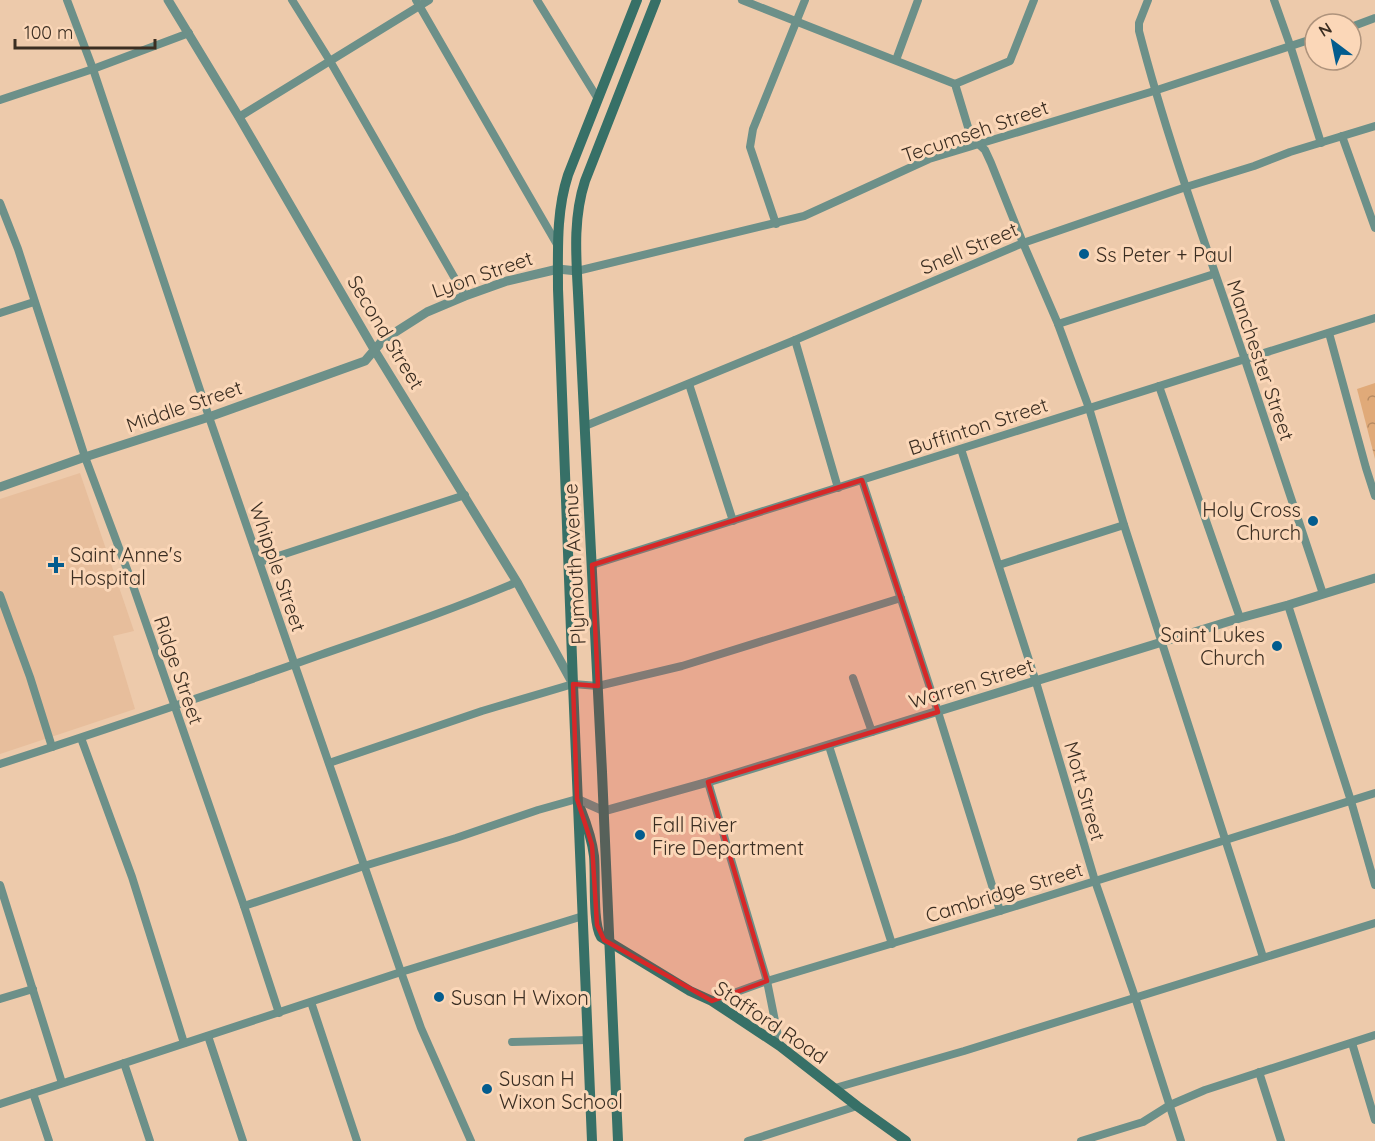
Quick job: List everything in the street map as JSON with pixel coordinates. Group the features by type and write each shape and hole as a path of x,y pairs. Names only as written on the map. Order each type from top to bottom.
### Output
{"main road":[{"name":"Plymouth Avenue","path":"592,1141 558,269 559,214 565,185 637,0"},
{"name":"Plymouth Avenue","path":"618,1141 577,271 577,224 582,190 656,0"},
{"path":"577,798 589,832 594,857 598,930 604,940 610,942"},
{"name":"Stafford Road","path":"610,942 690,991 712,1001 780,1046 906,1141"}],"street":[{"name":"Whipple Street","path":"67,0 93,69 209,417 401,972 421,1028 471,1141"},
{"name":"Second Street","path":"168,0 375,351 517,582 573,684"},
{"path":"292,0 330,61 465,296"},
{"path":"239,117 418,3 429,0"},
{"path":"537,0 598,99"},
{"path":"742,0 955,84 1010,62 1034,0"},
{"path":"776,224 750,147 753,129 805,0"},
{"path":"896,60 918,0"},
{"name":"Manchester Street","path":"1148,0 1139,23 1139,31 1154,91 1323,594"},
{"path":"1274,0 1321,142"},
{"path":"418,3 558,246"},
{"path":"0,100 93,69 189,33"},
{"name":"Tecumseh Street","path":"577,271 804,216 929,159 1154,91 1303,41"},
{"path":"955,84 971,136 986,150 992,163 1058,324 1089,408 1124,525 1263,957"},
{"name":"Snell Street","path":"585,426 1023,243 1290,152 1375,126"},
{"path":"1342,136 1375,228"},
{"name":"Ridge Street","path":"0,203 18,249 85,457 131,580 279,1013"},
{"name":"Lyon Street","path":"375,351 383,340 427,312 465,296 507,281 558,269 577,271"},
{"path":"1058,324 1214,274"},
{"path":"0,313 34,302"},
{"name":"Buffinton Street","path":"592,565 1375,318"},
{"path":"1329,333 1375,496"},
{"path":"795,340 838,488"},
{"name":"Middle Street","path":"0,487 209,417 365,361 375,351"},
{"path":"689,384 733,521"},
{"path":"1159,386 1240,618"},
{"name":"Mott Street","path":"960,449 1036,682 1095,881 1136,997 1181,1141"},
{"path":"862,480 1000,911"},
{"path":"260,562 465,495"},
{"path":"999,565 1124,525"},
{"name":"Warren Street","path":"604,811 829,746 1375,578"},
{"path":"0,764 472,602 517,582"},
{"path":"0,595 30,677 52,747"},
{"path":"329,763 471,715 573,684 598,686 682,666 901,598"},
{"path":"1288,605 1351,801 1375,885"},
{"path":"853,678 872,732"},
{"path":"81,738 132,877 184,1043"},
{"path":"829,746 892,944"},
{"path":"708,782 766,981 780,1046"},
{"name":"Cambridge Street","path":"712,1001 766,981 1000,911 1375,793"},
{"path":"244,906 577,798 604,811"},
{"path":"0,885 62,1083"},
{"path":"0,1104 401,972 582,916"},
{"path":"835,1088 964,1052 1375,923"},
{"path":"0,999 33,989"},
{"path":"311,1002 357,1141"},
{"path":"1081,1141 1143,1122 1170,1106 1205,1090 1375,1035"},
{"path":"208,1036 243,1141"},
{"path":"512,1042 588,1040"},
{"path":"1352,1043 1375,1120"},
{"path":"124,1063 150,1141"},
{"path":"1259,1072 1281,1141"},
{"path":"33,1093 49,1141"},
{"path":"748,1141 857,1106"}],"highlighted area":[{"path":"862,480 938,712 708,782 767,981 712,1001 604,940 597,925 592,845 577,799 573,684 598,686 592,565"}],"shaded area":[{"name":"Saint Anne's Hospital","path":"80,473 134,631 113,636 135,709 0,754 0,499"}],"green space":[{"path":"1375,383 1375,459 1357,389"}],"place":[{"name":"Ss Peter + Paul","path":"1084,254"},
{"name":"Holy Cross Church","path":"1313,521"},
{"name":"Saint Anne's Hospital","path":"56,565"},
{"name":"Saint Lukes Church","path":"1277,646"},
{"name":"Fall River Fire Department","path":"640,835"},
{"name":"Susan H Wixon","path":"439,997"},
{"name":"Susan H Wixon School","path":"487,1089"}]}
